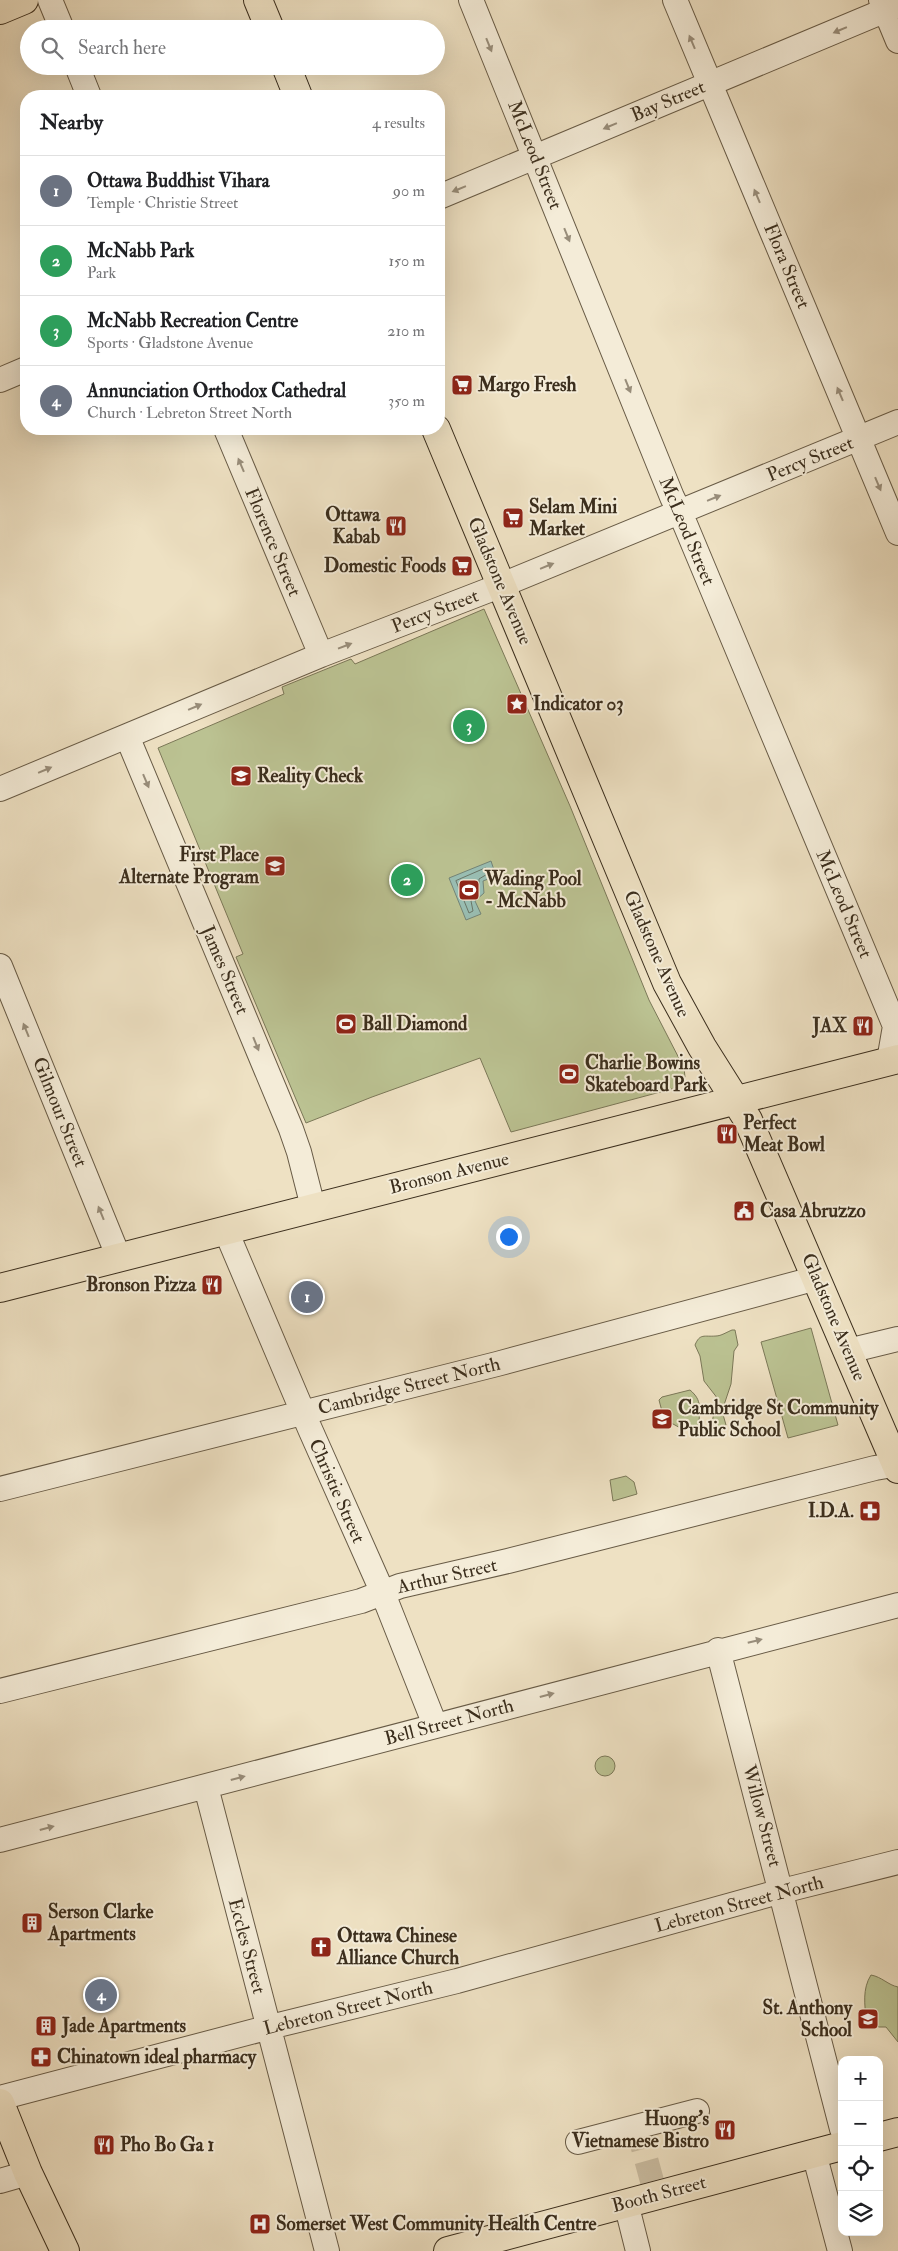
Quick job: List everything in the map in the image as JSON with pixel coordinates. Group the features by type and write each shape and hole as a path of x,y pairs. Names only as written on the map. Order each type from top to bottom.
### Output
{"main road":[{"path":"0,10 24,0"},
{"path":"258,0 266,20"},
{"path":"290,75 296,90"},
{"name":"Gladstone Avenue","path":"439,435 667,983 702,1047 737,1101 761,1149 897,1466"},
{"name":"Bronson Avenue","path":"0,1288 894,1060"},
{"path":"0,2104 28,2174 65,2251"},
{"path":"883,2136 898,2132"},
{"name":"Booth Street","path":"452,2250 838,2147"}],"street":[{"path":"50,0 58,20"},
{"name":"McLeod Street","path":"471,0 680,512 895,1026 894,1060"},
{"name":"Flora Street","path":"675,0 898,533"},
{"path":"888,5 898,41"},
{"name":"Bay Street","path":"445,195 710,84 888,5"},
{"path":"81,75 87,90"},
{"path":"0,380 20,372"},
{"name":"Percy Street","path":"0,789 321,655 502,585 898,422"},
{"name":"Florence Street","path":"229,435 321,655"},
{"name":"James Street","path":"127,736 291,1129 314,1207"},
{"name":"Gilmour Street","path":"0,966 119,1258"},
{"name":"Christie Street","path":"226,1231 303,1413 382,1592 436,1725"},
{"name":"Cambridge Street North","path":"0,1490 303,1413 817,1278"},
{"path":"848,1351 898,1339"},
{"name":"Arthur Street","path":"0,1691 361,1601 382,1592 875,1468 897,1466"},
{"name":"Bell Street North","path":"0,1840 718,1650 898,1605"},
{"name":"Willow Street","path":"718,1650 782,1891 838,2113"},
{"name":"Eccles Street","path":"206,1787 328,2251"},
{"name":"Lebreton Street North","path":"0,2098 270,2027 495,1971 782,1891 898,1862"},
{"path":"578,2142 697,2111"},
{"path":"814,2153 840,2251"},
{"path":"0,2181 28,2174"},
{"path":"626,2203 638,2251"}],"green space":[{"path":"484,609 570,806 649,1000 684,1068 685,1077 679,1087 511,1132 480,1058 306,1123 236,957 243,954 158,748 284,694 282,687 351,659 355,664"},
{"path":"811,1328 838,1425 788,1438 761,1342"},
{"path":"735,1330 738,1345 734,1351 731,1384 722,1411 726,1425 717,1436 711,1425 718,1399 704,1381 700,1356 695,1345 701,1337 718,1336"},
{"path":"690,1390 699,1402 699,1425 684,1430 664,1419 659,1400 662,1397"},
{"path":"626,1476 634,1482 637,1494 613,1501 610,1480"},
{"path":"605,1756 612,1759 615,1766 612,1773 605,1776 598,1773 595,1766 598,1759"},
{"path":"871,1975 898,1987 898,2042 886,2027 879,2027 866,2020 865,1991"}],"water":[{"name":"Wading Pool - McNabb","path":"491,861 496,876 483,881 484,893 475,901 481,914 466,920 449,878"}],"tunnel":[{"path":"637,2126 652,2181"}],"place":[{"name":"Margo Fresh","path":"462,385"},
{"name":"Selam Mini Market","path":"513,518"},
{"name":"Ottawa Kabab","path":"396,526"},
{"name":"Domestic Foods","path":"462,566"},
{"name":"Indicator 03","path":"517,704"},
{"name":"McNabb Recreation Centre","path":"469,726"},
{"name":"Reality Check","path":"241,776"},
{"name":"First Place Alternate Program","path":"275,866"},
{"name":"McNabb Park","path":"407,880"},
{"name":"Wading Pool - McNabb","path":"469,890"},
{"name":"Ball Diamond","path":"346,1024"},
{"name":"JAX","path":"863,1026"},
{"name":"Charlie Bowins Skateboard Park","path":"569,1074"},
{"name":"Perfect Meat Bowl","path":"727,1134"},
{"name":"Casa Abruzzo","path":"744,1211"},
{"name":"Bronson Pizza","path":"212,1285"},
{"name":"Ottawa Buddhist Vihara","path":"307,1297"},
{"name":"Cambridge St Community Public School","path":"662,1419"},
{"name":"I.D.A.","path":"870,1511"},
{"name":"Serson Clarke Apartments","path":"32,1923"},
{"name":"Ottawa Chinese Alliance Church","path":"321,1947"},
{"name":"Annunciation Orthodox Cathedral","path":"101,1995"},
{"name":"St. Anthony School","path":"868,2019"},
{"name":"Jade Apartments","path":"46,2026"},
{"name":"Chinatown ideal pharmacy","path":"41,2057"},
{"name":"Huong's Vietnamese Bistro","path":"725,2130"},
{"name":"Pho Bo Ga 1","path":"104,2145"},
{"name":"Somerset West Community Health Centre","path":"260,2224"}]}
